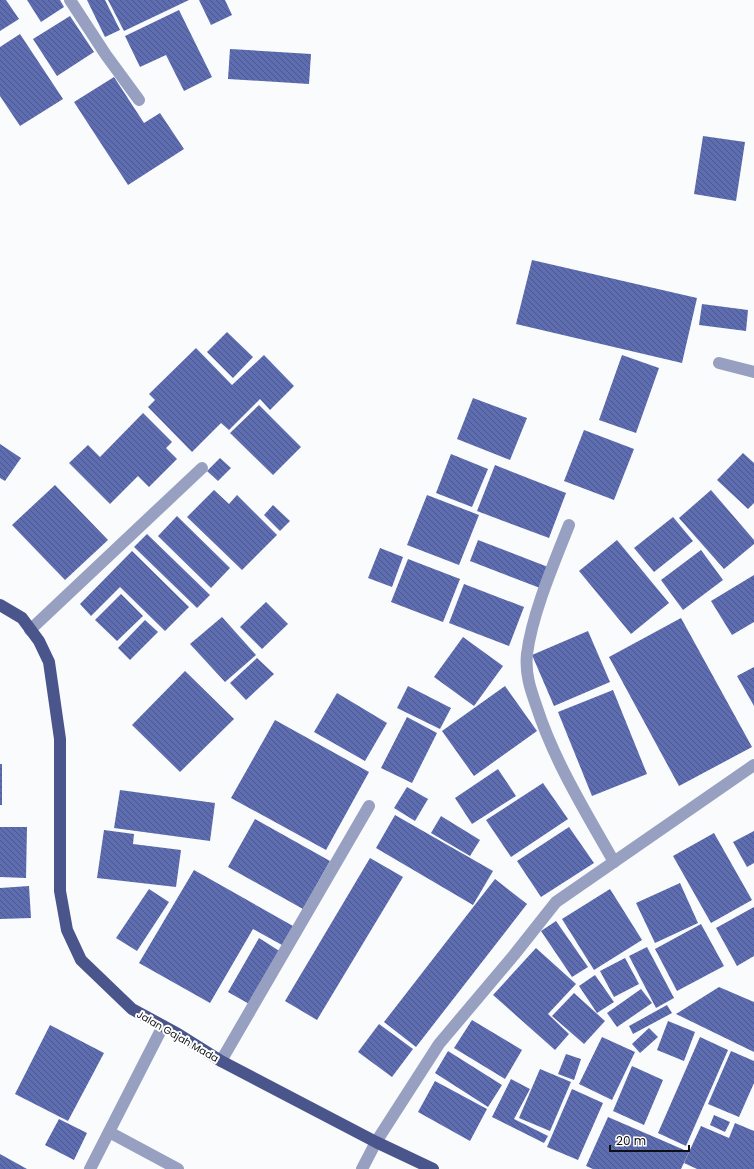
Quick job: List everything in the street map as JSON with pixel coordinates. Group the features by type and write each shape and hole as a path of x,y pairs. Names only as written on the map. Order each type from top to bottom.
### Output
{"main road":[{"name":"Jalan Gajah Mada","path":"0,605 22,618 39,641 49,662 60,739 60,891 67,930 81,960 132,1009 221,1061 376,1142 433,1169"}],"street":[{"path":"70,0 106,55 139,100"},
{"path":"719,363 754,372"},
{"path":"30,630 202,468"},
{"path":"569,525 534,626 527,655 527,677 542,724 564,775 614,862"},
{"path":"362,1169 376,1142 439,1044 514,955 556,902 754,765"},
{"path":"221,1061 369,806"},
{"path":"90,1169 163,1026"},
{"path":"109,1132 178,1169"}],"building":[{"path":"0,0 6,0 19,19 0,31"},
{"path":"27,0 60,0 64,7 41,22"},
{"path":"87,0 105,0 120,30 105,37"},
{"path":"108,0 189,0 124,31"},
{"path":"199,0 225,0 232,15 211,25"},
{"path":"179,10 212,77 184,91 166,55 140,67 125,36"},
{"path":"70,16 94,52 57,76 33,39"},
{"path":"20,34 63,99 20,126 0,96 0,47"},
{"path":"230,49 311,54 309,84 228,79"},
{"path":"114,77 144,123 160,113 184,149 128,185 74,102"},
{"path":"703,136 745,142 736,201 694,194"},
{"path":"532,260 697,298 682,363 516,324"},
{"path":"702,304 748,310 746,331 699,325"},
{"path":"227,332 253,357 233,378 207,352"},
{"path":"196,348 232,385 264,355 294,386 270,410 260,399 229,430 221,423 192,452 148,407 155,400 149,394"},
{"path":"622,355 659,368 636,433 599,420"},
{"path":"473,398 527,418 510,460 457,439"},
{"path":"259,405 301,447 273,475 230,433"},
{"path":"143,413 172,442 166,448 177,459 149,487 138,476 110,504 69,463 88,445 100,457"},
{"path":"584,430 634,449 614,500 564,481"},
{"path":"0,444 21,458 5,481 0,478"},
{"path":"743,453 754,463 754,503 748,509 717,480"},
{"path":"451,454 488,469 472,507 436,493"},
{"path":"220,458 231,468 218,481 207,471"},
{"path":"495,465 566,493 549,538 477,511"},
{"path":"55,485 108,540 65,580 12,525"},
{"path":"214,490 229,504 237,495 277,535 242,570 187,517"},
{"path":"711,490 754,540 754,544 724,569 679,518"},
{"path":"427,495 479,515 459,565 407,545"},
{"path":"273,505 290,521 280,531 264,515"},
{"path":"177,516 230,568 211,588 158,536"},
{"path":"673,517 693,541 654,572 634,548"},
{"path":"147,534 210,595 197,608 134,547"},
{"path":"478,540 548,567 540,588 470,561"},
{"path":"617,540 669,603 631,634 579,571"},
{"path":"380,548 403,557 392,587 368,578"},
{"path":"701,550 723,580 683,610 661,580"},
{"path":"132,551 189,607 165,631 120,587 91,616 80,604"},
{"path":"408,559 460,579 443,622 391,602"},
{"path":"754,575 754,622 732,635 711,601"},
{"path":"464,584 524,607 509,646 449,623"},
{"path":"121,594 143,616 117,641 95,620"},
{"path":"266,602 288,624 262,649 240,627"},
{"path":"222,617 256,655 225,682 190,644"},
{"path":"681,618 752,747 679,786 609,657"},
{"path":"145,620 158,632 130,660 118,648"},
{"path":"588,631 610,682 554,706 532,655"},
{"path":"463,637 503,666 474,706 434,677"},
{"path":"257,658 274,674 246,700 230,683"},
{"path":"754,667 754,706 737,676"},
{"path":"185,671 234,719 180,772 132,725"},
{"path":"408,686 451,708 440,729 397,708"},
{"path":"505,686 537,731 474,776 442,731"},
{"path":"613,690 647,774 592,796 558,712"},
{"path":"337,693 387,723 365,761 314,732"},
{"path":"407,717 437,733 412,783 381,768"},
{"path":"275,720 369,772 326,850 231,798"},
{"path":"0,764 2,764 2,805 0,805"},
{"path":"498,769 516,796 472,824 455,798"},
{"path":"543,783 568,819 511,857 486,820"},
{"path":"407,787 428,799 415,821 394,808"},
{"path":"120,790 215,803 210,841 114,828"},
{"path":"395,815 493,871 473,905 376,848"},
{"path":"441,816 480,840 470,856 431,833"},
{"path":"255,819 330,861 303,909 228,867"},
{"path":"0,827 27,827 26,878 0,877"},
{"path":"569,827 594,863 541,897 517,861"},
{"path":"104,830 134,834 133,844 181,850 176,887 97,878"},
{"path":"754,831 754,863 747,867 733,842"},
{"path":"714,833 752,900 711,923 673,856"},
{"path":"370,858 403,877 317,1020 285,1001"},
{"path":"194,870 293,926 282,945 253,929 210,1003 139,963"},
{"path":"495,879 527,904 416,1047 384,1022"},
{"path":"680,883 698,923 655,943 636,903"},
{"path":"29,886 31,918 0,919 0,888"},
{"path":"149,889 169,902 137,951 116,938"},
{"path":"610,889 642,940 594,970 562,919"},
{"path":"754,907 754,956 737,966 716,928"},
{"path":"556,921 588,967 572,977 541,931"},
{"path":"701,924 724,966 677,991 655,949"},
{"path":"259,938 281,952 251,1005 228,992"},
{"path":"647,947 674,998 656,1008 629,956"},
{"path":"536,948 576,984 548,1014 569,1034 555,1050 493,995"},
{"path":"625,958 639,984 614,997 600,971"},
{"path":"595,975 614,1002 597,1013 579,986"},
{"path":"719,987 754,1002 754,1052 676,1014"},
{"path":"641,989 652,1003 617,1027 607,1013"},
{"path":"574,993 605,1021 584,1044 552,1016"},
{"path":"667,1005 672,1013 633,1034 629,1026"},
{"path":"472,1020 522,1050 505,1079 454,1048"},
{"path":"668,1021 695,1032 684,1061 657,1050"},
{"path":"379,1024 413,1049 392,1077 358,1052"},
{"path":"50,1025 104,1053 68,1121 15,1094"},
{"path":"649,1028 658,1037 640,1053 632,1044"},
{"path":"602,1037 635,1052 612,1100 579,1084"},
{"path":"700,1037 728,1050 686,1146 658,1133"},
{"path":"448,1051 502,1085 488,1107 435,1073"},
{"path":"731,1051 754,1061 754,1083 739,1117 708,1104"},
{"path":"566,1054 581,1059 574,1080 558,1074"},
{"path":"632,1066 663,1080 644,1125 613,1111"},
{"path":"540,1069 571,1082 550,1131 519,1118"},
{"path":"511,1079 530,1089 514,1119 548,1136 544,1143 492,1117"},
{"path":"435,1081 487,1109 470,1141 418,1112"},
{"path":"572,1089 603,1103 578,1160 547,1147"},
{"path":"714,1115 730,1122 725,1132 710,1125"},
{"path":"608,1117 689,1152 681,1169 593,1169 586,1166"},
{"path":"59,1119 87,1133 74,1160 45,1145"},
{"path":"735,1123 754,1131 754,1169 697,1169 684,1163 701,1126 729,1138"},
{"path":"0,1154 27,1169 0,1169"}]}
